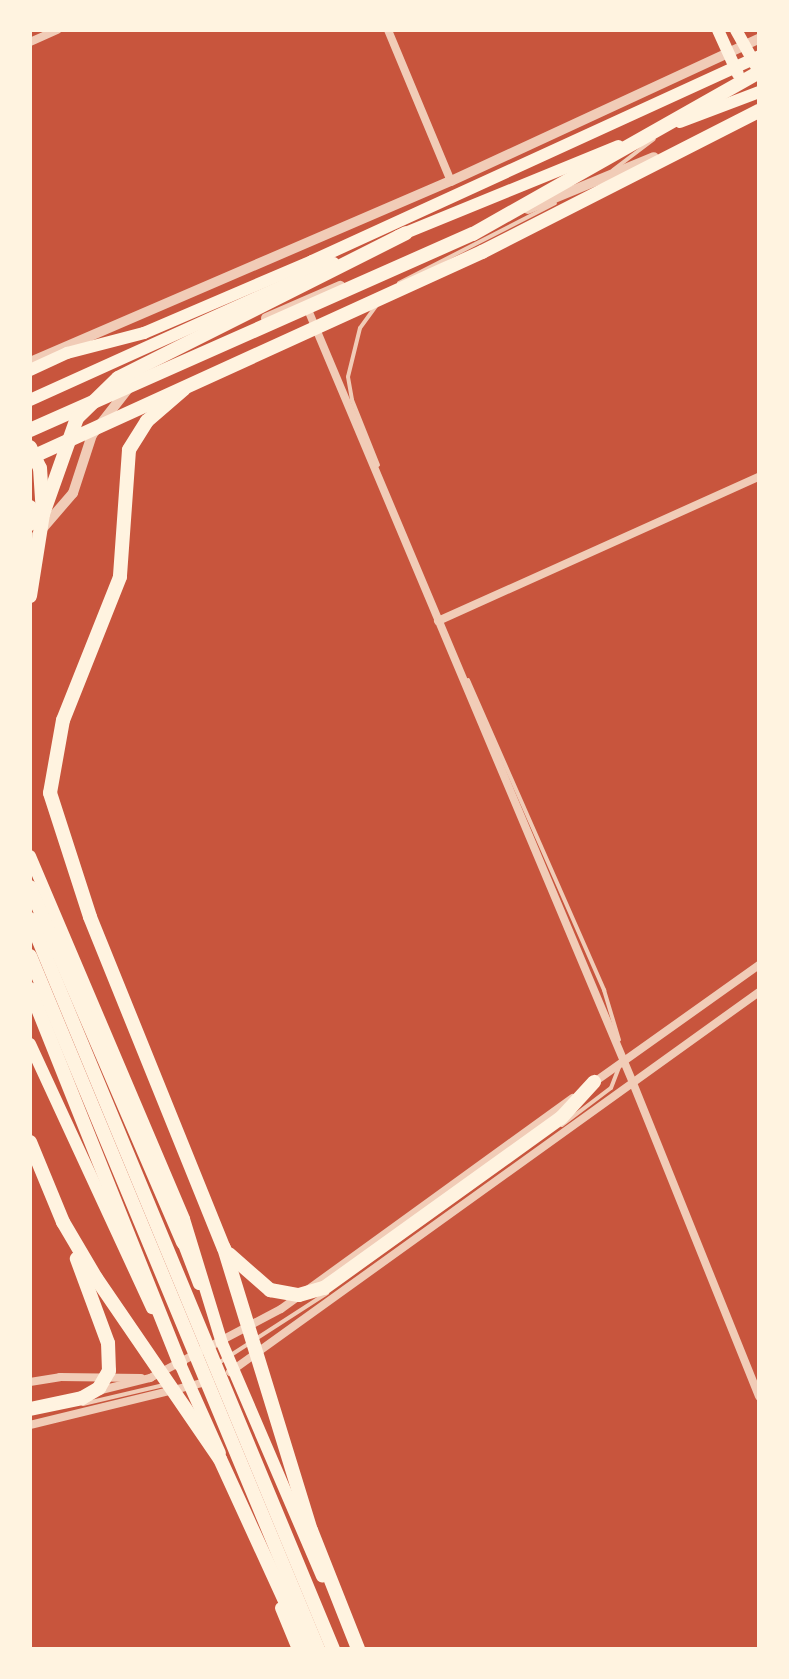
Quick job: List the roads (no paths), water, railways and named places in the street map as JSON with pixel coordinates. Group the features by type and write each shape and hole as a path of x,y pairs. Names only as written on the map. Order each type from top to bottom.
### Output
{"highway":[{"path":"30,430 473,234 714,94 759,72"},
{"path":"30,458 482,252 759,114"},
{"path":"30,524 77,418 118,378 406,233"},
{"path":"184,389 147,421 129,450 120,577 63,720 50,793 90,917 224,1248 311,1530 356,1649"},
{"path":"30,447 40,468 30,596"},
{"path":"30,887 183,1242"},
{"path":"30,919 333,1649"},
{"path":"30,956 318,1649"},
{"path":"30,989 180,1364"},
{"path":"224,1248 270,1290 313,1294 561,1118 594,1082"},
{"path":"30,1142 108,1343 109,1371 99,1388 82,1398 30,1412"},
{"path":"63,1222 111,1301 220,1459 307,1649"}],"main road":[{"path":"718,30 759,114"},
{"path":"736,30 759,72"},
{"path":"30,370 67,353 144,333 312,261 759,56"},
{"path":"30,400 406,233 759,92"},
{"path":"30,856 184,1219 222,1343"},
{"path":"30,1044 121,1250 193,1389 298,1649"},
{"path":"183,1242 233,1370 356,1649"}],"street":[{"path":"30,42 57,30"},
{"path":"388,30 451,181"},
{"path":"30,362 451,181 759,39"},
{"path":"30,543 73,493 92,435 134,383 304,300 759,114"},
{"path":"304,300 633,1083 759,1397"},
{"path":"438,621 759,477"},
{"path":"30,1403 150,1378 222,1343 281,1309 759,965"},
{"path":"30,1425 193,1389 233,1370 759,992"},
{"path":"30,1382 60,1377 150,1378"}],"lane":[{"path":"594,184 714,94"},
{"path":"30,1412 184,1379 261,1340 604,1095 618,1079 618,1033 604,990 416,562 352,400 348,377 360,328 405,278 594,184 759,114"}]}
